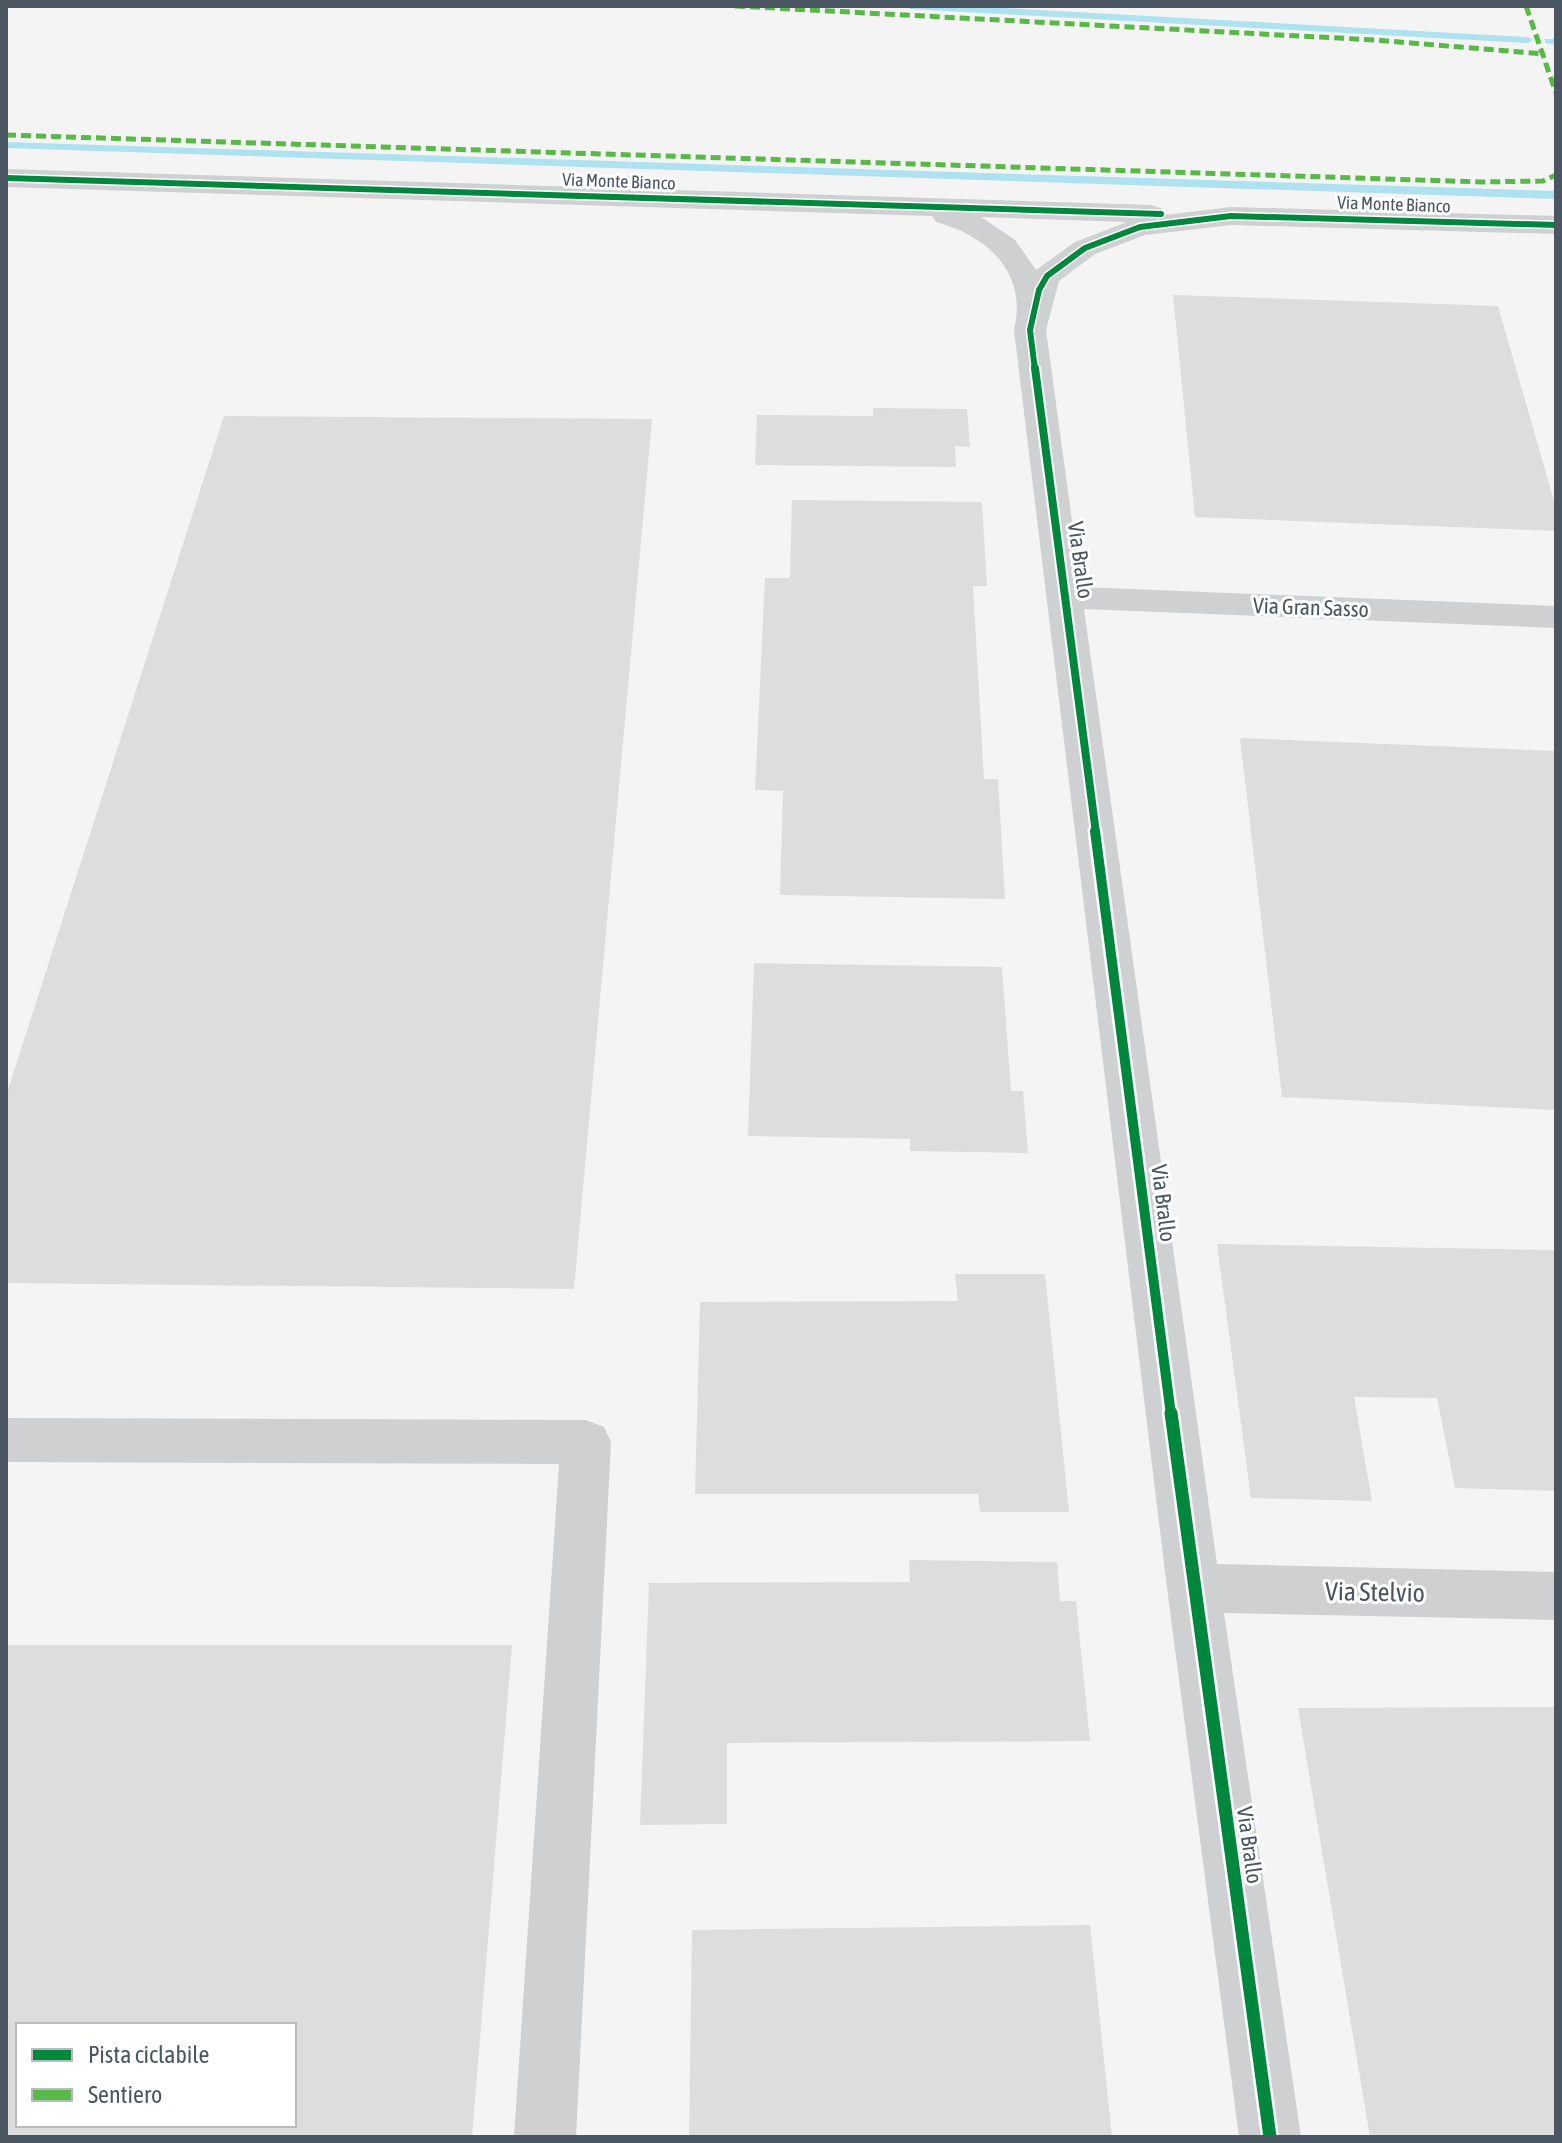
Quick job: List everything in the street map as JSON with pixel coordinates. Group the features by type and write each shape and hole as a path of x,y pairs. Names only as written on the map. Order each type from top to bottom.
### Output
{"street":[{"name":"Via Monte Bianco","path":"6,178 1556,225"},
{"name":"Via Brallo","path":"897,206 955,217 989,232 1008,248 1029,281 1041,291 1030,330 1194,1588 1270,2137"},
{"name":"Via Monte Bianco","path":"1041,291 1085,248 1140,227 1231,216"},
{"name":"Via Gran Sasso","path":"1066,597 1556,617"},
{"path":"6,1440 586,1442 545,2137"},
{"name":"Via Stelvio","path":"1194,1588 1556,1596"}],"building":[{"path":"1173,295 1498,306 1556,508 1556,531 1195,517"},
{"path":"873,408 967,409 970,447 955,446 956,467 755,465 757,415 873,416"},
{"path":"224,416 652,419 574,1289 6,1283 6,1096"},
{"path":"792,500 982,502 987,586 973,586 984,779 998,779 1005,899 780,895 783,791 755,790 765,578 790,578"},
{"path":"1240,738 1556,751 1556,1110 1282,1097"},
{"path":"754,963 1002,967 1011,1091 1023,1091 1028,1153 910,1151 910,1139 748,1136"},
{"path":"1217,1244 1556,1250 1556,1491 1455,1488 1437,1398 1354,1397 1372,1501 1251,1498"},
{"path":"955,1274 1045,1274 1069,1512 980,1512 978,1494 695,1494 700,1302 958,1301"},
{"path":"909,1560 1057,1562 1060,1601 1076,1601 1090,1741 727,1743 727,1824 640,1825 649,1583 910,1582"},
{"path":"6,1645 512,1645 472,2137 6,2137"},
{"path":"1556,1707 1556,2137 1370,2137 1298,1708"},
{"path":"1090,1925 1112,2137 689,2137 692,1930"}],"waterway":[{"path":"910,6 1528,40"},
{"path":"1549,41 1556,42"},
{"path":"6,145 1556,195"}],"marked path":[{"path":"735,6 1375,40 1544,54"},
{"path":"1526,6 1556,93"},
{"path":"6,135 1482,182 1543,181 1556,175"}],"cycle path":[{"path":"6,178 1161,214"},
{"path":"1270,2137 1194,1588 1030,330 1039,290 1047,276 1085,248 1140,227 1231,216 1556,225"}]}
